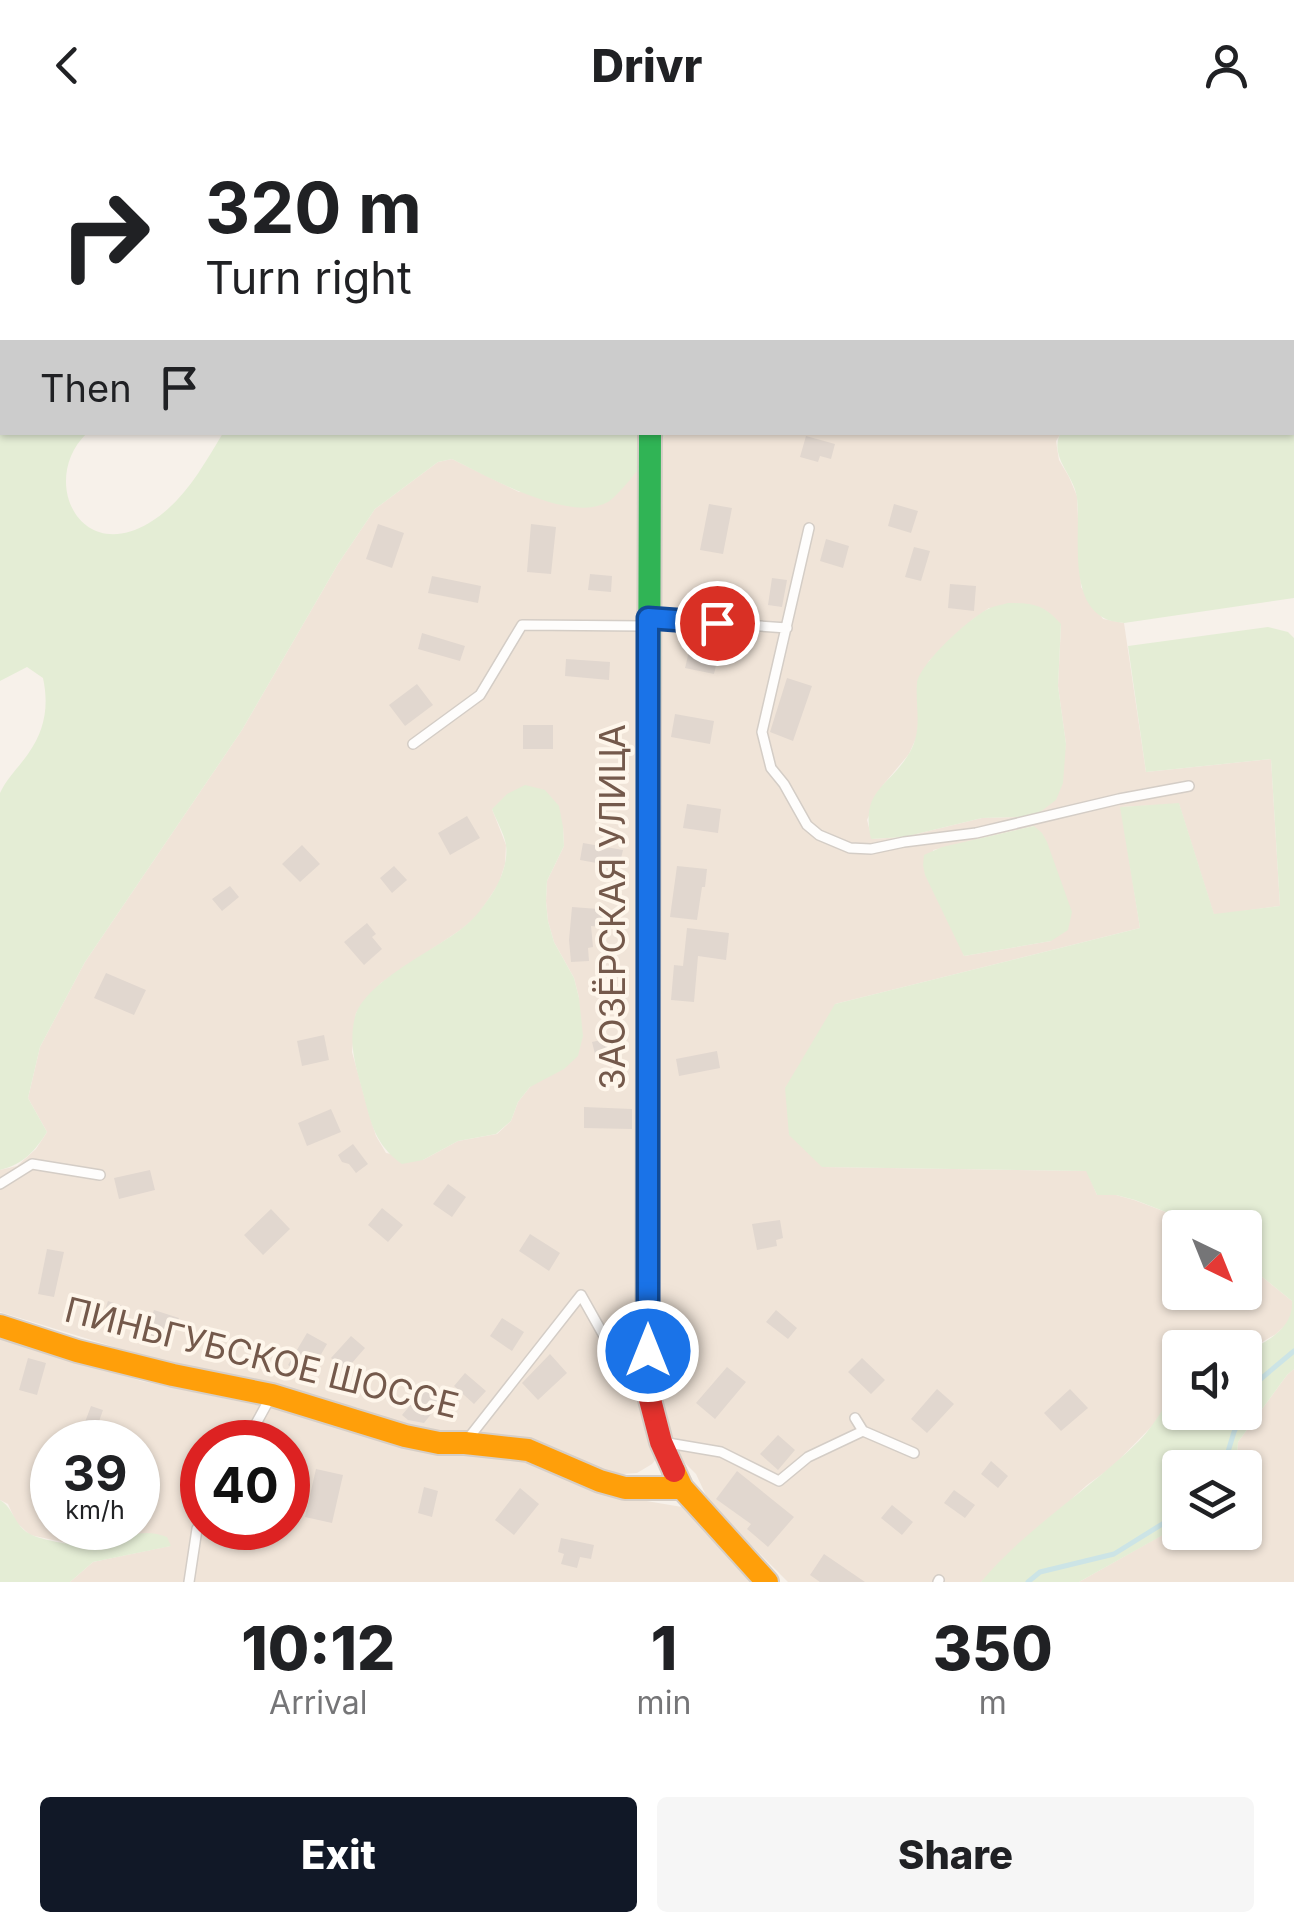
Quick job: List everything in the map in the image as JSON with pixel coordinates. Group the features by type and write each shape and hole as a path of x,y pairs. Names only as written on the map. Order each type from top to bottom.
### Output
{"street":[{"name":"ЗАОЗЁРСКАЯ УЛИЦА","path":"650,435 647,1388 661,1442 682,1488 767,1582"},
{"name":"ПИНЬГУБСКОЕ ШОССЕ","path":"0,1326 96,1356 272,1395 405,1436 438,1443 528,1450 624,1488 682,1488"}],"lane":[{"path":"809,528 762,732 771,768 808,825 819,835 850,848 871,849 965,835 1189,786"},
{"path":"413,744 480,695 522,624 648,622 787,628"},
{"path":"0,1184 32,1164 100,1175"},
{"path":"465,1443 582,1295 631,1384 647,1388"},
{"path":"258,1420 272,1395"},
{"path":"855,1418 863,1431 914,1452"},
{"path":"661,1442 722,1452 779,1481 808,1457 863,1431"},
{"path":"189,1582 194,1550"}],"shaded area":[{"path":"665,435 1060,435 1056,441 1059,460 1077,496 1081,587 1103,619 1124,623 1146,772 1271,759 1280,906 1214,915 1179,804 1121,807 1140,928 835,1004 823,1167 1087,1171 1097,1195 1116,1195 1162,1211 1162,1310 1262,1310 1262,1277 1292,1301 1291,1320 1262,1342 1262,1330 1162,1330 1162,1412 1155,1423 1112,1467 981,1582 788,1582 710,1504 696,1474 685,1463 657,1458 637,1473 623,1474 442,1437 404,1427 359,1408 196,1372 0,1312 0,1170 17,1166 47,1132 28,1098 40,1047 85,962 242,730 338,564 375,509 438,462 452,459 519,492 646,459","holes":["989,608 1061,625 1058,686 1066,744 1063,763 1021,817 982,818 904,837 872,839 867,820 883,785 909,754 917,736 917,696 929,661 972,620","492,809 563,827 564,846 547,881 546,901 554,942 574,978 579,998 518,1102 511,1121 497,1134 458,1141 423,1160 386,1153 376,1136 352,1052 356,1013 381,983 477,916 499,883 505,864 506,845","1034,826 1051,941 964,956 933,850"]},
{"path":"0,1333 141,1381 526,1461 605,1494 688,1508 756,1582 70,1582 93,1562 170,1546 160,1546 160,1420 30,1420 30,1535 16,1522 8,1504 0,1500"},
{"path":"1294,1369 1294,1582 1079,1582 1162,1535 1162,1550 1262,1550 1262,1450 1237,1450 1238,1442 1247,1430 1262,1430 1262,1409"}],"green space":[{"path":"0,435 86,435 73,452 67,472 67,493 74,511 86,525 103,533 124,533 149,523 173,505 222,435 665,435 619,492 596,506 555,504 452,459 438,462 375,509 338,564 242,730 85,962 40,1047 28,1098 47,1132 28,1156 0,1170 0,793 38,736 46,698 43,678 27,667 0,681"},
{"path":"1060,435 1294,435 1294,598 1124,623 1102,617 1091,608 1080,580 1077,498 1060,458"},
{"path":"1008,603 1038,606 1061,624 1058,686 1066,744 1063,783 1056,800 1040,812 1021,817 982,818 904,837 871,839 873,799 914,743 920,675 935,654 968,623 989,609"},
{"path":"1268,627 1288,632 1294,638 1294,1369 1262,1409 1262,1343 1289,1319 1292,1301 1262,1277 1262,1210 1162,1210 1116,1195 1097,1195 1086,1171 822,1167 789,1135 785,1088 835,1004 1140,928 1120,807 1179,803 1214,914 1280,906 1271,759 1146,772 1128,646"},
{"path":"525,785 545,790 559,806 564,846 547,881 546,902 554,942 574,978 579,998 583,1036 578,1056 564,1069 530,1087 518,1102 511,1121 496,1134 458,1141 423,1160 402,1164 375,1133 354,1055 355,1017 371,992 460,930 483,906 500,879 506,857 505,840 492,809 507,794"},
{"path":"1034,826 1047,842 1072,912 1068,930 1051,941 964,956 925,875 924,855 942,847"},
{"path":"1162,1410 1162,1430 1247,1430 1237,1450 1162,1450 1162,1536 1079,1582 981,1582 1018,1544 1100,1476 1150,1428"},
{"path":"0,1500 30,1534 30,1550 152,1550 93,1562 70,1582 0,1582"},
{"path":"160,1535 167,1537 171,1546 160,1548"}],"building":[{"path":"806,436 835,444 831,459 820,456 818,462 800,457"},
{"path":"709,504 732,508 723,554 700,550"},
{"path":"894,504 918,511 911,533 888,526"},
{"path":"378,524 404,533 392,568 366,559"},
{"path":"531,524 556,527 551,574 527,572"},
{"path":"826,539 849,546 843,568 820,561"},
{"path":"914,547 930,551 921,581 905,577"},
{"path":"590,574 612,576 611,592 588,590"},
{"path":"432,576 481,586 478,603 428,593"},
{"path":"772,578 787,580 782,607 768,605"},
{"path":"950,584 976,586 974,611 948,608"},
{"path":"422,633 465,646 460,661 418,649"},
{"path":"689,651 718,657 714,674 685,668"},
{"path":"566,659 610,662 609,680 565,676"},
{"path":"787,678 812,686 793,741 770,732"},
{"path":"417,684 433,705 405,726 389,705"},
{"path":"675,714 714,721 710,744 671,737"},
{"path":"523,725 553,725 553,749 523,749"},
{"path":"687,804 721,809 718,833 683,828"},
{"path":"467,816 480,838 450,855 438,833"},
{"path":"583,843 623,850 619,867 580,860"},
{"path":"302,845 320,864 300,882 282,864"},
{"path":"394,866 407,880 392,893 380,878"},
{"path":"677,866 707,869 697,920 670,917"},
{"path":"230,886 239,897 222,911 212,899"},
{"path":"572,907 612,910 610,928 591,926 593,947 588,948 589,961 571,962"},
{"path":"367,923 382,949 364,965 344,942"},
{"path":"687,928 729,933 726,960 698,956 694,1002 671,1000 674,965 683,966"},
{"path":"106,973 146,990 134,1015 94,998"},
{"path":"324,1035 329,1060 302,1066 297,1041"},
{"path":"618,1036 621,1052 596,1058 592,1042"},
{"path":"717,1051 720,1068 679,1076 676,1059"},
{"path":"584,1107 632,1109 632,1129 584,1128"},
{"path":"331,1109 341,1132 307,1146 298,1123"},
{"path":"353,1144 368,1164 356,1173 338,1155"},
{"path":"150,1170 155,1190 119,1199 114,1178"},
{"path":"448,1184 466,1197 452,1217 433,1204"},
{"path":"382,1208 403,1225 388,1242 368,1225"},
{"path":"271,1209 290,1229 263,1255 244,1235"},
{"path":"780,1220 783,1238 776,1240 777,1246 757,1250 752,1224"},
{"path":"530,1234 560,1253 549,1271 519,1251"},
{"path":"47,1249 64,1252 54,1297 38,1294"},
{"path":"108,1301 129,1308 122,1328 101,1321"},
{"path":"154,1310 179,1318 170,1345 145,1336"},
{"path":"776,1310 797,1328 788,1339 766,1322"},
{"path":"502,1318 524,1332 512,1351 490,1336"},
{"path":"307,1333 327,1344 308,1377 288,1365"},
{"path":"351,1336 365,1348 345,1371 331,1358"},
{"path":"550,1354 567,1373 538,1400 522,1383"},
{"path":"28,1358 46,1363 37,1395 19,1390"},
{"path":"862,1358 885,1380 871,1394 848,1372"},
{"path":"727,1367 746,1382 715,1419 696,1403"},
{"path":"465,1373 486,1391 474,1404 454,1386"},
{"path":"428,1384 444,1398 424,1423 408,1420 402,1415"},
{"path":"937,1389 954,1404 927,1433 911,1419"},
{"path":"1070,1389 1088,1408 1061,1431 1044,1413"},
{"path":"91,1406 103,1410 100,1420 86,1420"},
{"path":"778,1435 795,1450 778,1470 760,1454"},
{"path":"991,1461 1008,1476 998,1488 981,1474"},
{"path":"316,1469 343,1475 332,1523 310,1518"},
{"path":"737,1471 794,1517 768,1547 747,1529 751,1524 716,1499"},
{"path":"424,1487 438,1491 432,1517 418,1513"},
{"path":"520,1488 539,1504 514,1535 495,1520"},
{"path":"954,1490 975,1505 965,1518 944,1503"},
{"path":"892,1505 913,1522 902,1535 881,1518"},
{"path":"561,1538 594,1545 591,1559 580,1557 577,1568 561,1564"},
{"path":"824,1554 865,1582 820,1582 810,1575"}],"waterway":[{"path":"1262,1378 1294,1351"},
{"path":"1228,1450 1235,1430"},
{"path":"1028,1582 1040,1572 1114,1554 1162,1524"}],"traffic: fast":[{"path":"648,1031 650,435"}],"traffic: slow":[{"path":"0,1326 77,1351 272,1395 405,1436 439,1443 528,1450 625,1488 682,1488"},
{"path":"674,1471 682,1488 767,1582"}],"traffic: jam":[{"path":"648,1031 647,1388 661,1442 674,1471"}],"route":[{"path":"648,1351 648,618 717,623"}]}
